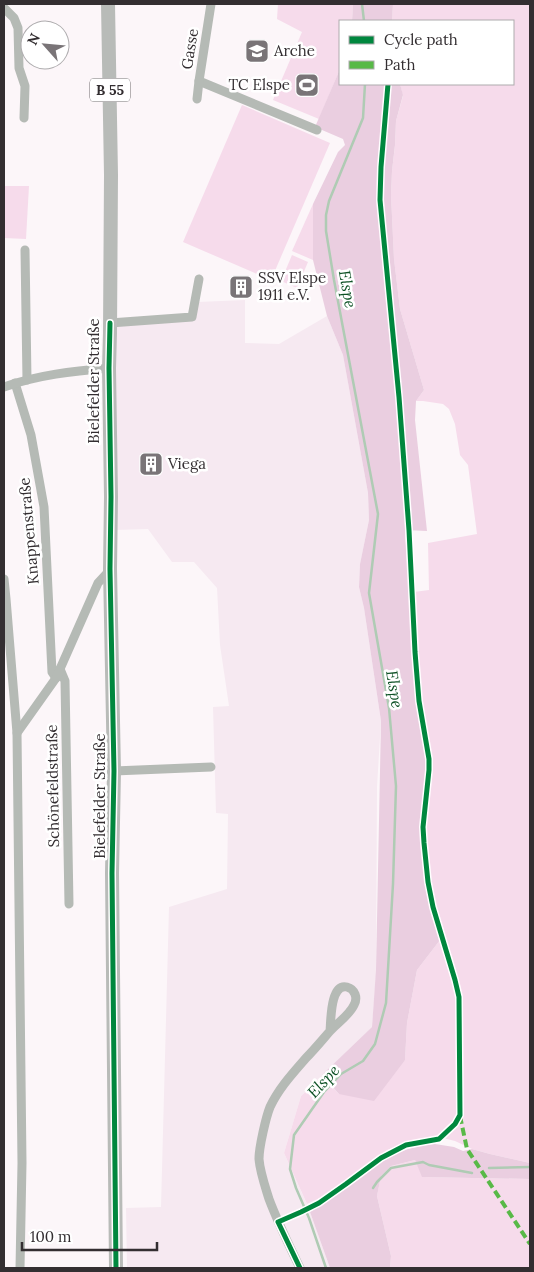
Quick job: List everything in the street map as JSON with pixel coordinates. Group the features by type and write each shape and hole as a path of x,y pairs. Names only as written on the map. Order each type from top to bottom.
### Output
{"main road":[{"name":"Bielefelder Straße","path":"108,4 111,175 109,368 114,771 112,873 116,1268"}],"street":[{"name":"Gasse","path":"197,99 210,4"},
{"path":"4,8 14,18 18,28 19,68 25,86 24,118"},
{"path":"199,81 317,130"},
{"path":"25,250 27,380"},
{"path":"110,323 192,318 199,279"},
{"path":"4,387 27,380 69,372 109,368"},
{"name":"Knappenstraße","path":"15,383 32,435 44,506 52,672 56,678"},
{"path":"18,733 56,678 98,583 110,569"},
{"path":"4,579 18,733 22,1163 20,1268"},
{"name":"Schönefeldstraße","path":"60,669 65,681 69,904"},
{"path":"114,771 210,767"},
{"path":"300,1268 278,1222 263,1182 259,1158 264,1127 270,1107 283,1085 355,1003 355,994 350,988 345,986 337,991 333,998 330,1031"}],"shaded area":[{"name":"TC Elspe","path":"278,4 353,4 352,20 339,20 339,71 319,119 273,100 302,32 277,19"},
{"path":"353,4 393,4 392,20 352,20"},
{"path":"393,4 530,4 530,1163 472,1149 455,1141 435,1136 387,1150 324,1196 307,1204 284,1153 301,1096 322,1076 339,1094 405,1060 407,1023 417,970 444,937 436,913 426,844 426,815 432,769 419,677 414,592 429,590 428,543 477,534 468,465 460,455 455,424 449,409 443,404 416,401 424,390 400,309 394,259 391,195 396,121 403,96 400,85 514,85 514,20 392,20"},
{"path":"339,71 339,85 400,85 403,95 396,121 391,195 394,259 400,309 424,390 416,401 415,420 427,531 405,530 415,683 419,721 427,764 422,845 432,910 440,940 417,970 407,1023 405,1060 374,1101 339,1094 322,1075 372,1027 376,970 381,721 364,608 359,587 360,564 369,520 368,493 343,355 327,316 313,260 313,204 338,152 345,145 343,139 315,127"},
{"path":"242,105 330,143 271,280 183,242"},
{"path":"4,186 29,186 26,239 4,238"},
{"path":"313,204 313,260 292,251"},
{"path":"292,255 308,262 297,288 281,281"},
{"path":"245,300 245,343 279,344 327,316 343,355 368,493 369,520 360,564 359,587 364,608 381,721 377,787 376,976 372,1027 301,1096 284,1153 309,1209 330,1268 127,1268 126,1208 161,1207 169,907 227,889 228,814 216,813 213,707 229,706 220,645 217,588 194,562 172,562 148,529 115,530 116,326 192,319 198,302"},
{"path":"435,1144 454,1147 463,1151 472,1149 530,1163 530,1179 422,1177 415,1160 391,1166 381,1176 377,1196 391,1256 390,1268 330,1268 310,1212 355,1182 381,1160 408,1149"},
{"path":"415,1160 423,1177 530,1179 530,1268 390,1268 391,1256 377,1196 381,1176 391,1166"}],"waterway":[{"name":"Elspe","path":"362,4 364,20"},
{"name":"Elspe","path":"326,1268 290,1169 294,1135 324,1092 341,1074 363,1061 375,1044 386,1003 393,884 396,786 389,708 369,593 378,514 326,231 326,215 329,201 363,118 365,85"},
{"path":"373,1188 391,1168 423,1162 429,1165 472,1173"},
{"path":"489,1168 530,1167"}],"marked path":[{"path":"460,1116 467,1149 530,1244"}],"cycle path":[{"path":"300,1268 278,1222 319,1203 381,1158 406,1145 439,1139 455,1124 460,1115 459,997 433,907 424,843 423,827 429,759 419,701 399,397 380,200 388,85"},
{"path":"110,323 110,569 114,771 112,873 116,1268"}],"place":[{"name":"Arche","path":"257,51"},
{"name":"TC Elspe","path":"307,85"},
{"name":"SSV Elspe 1911 e.V.","path":"241,287"},
{"name":"Viega","path":"151,464"}]}
